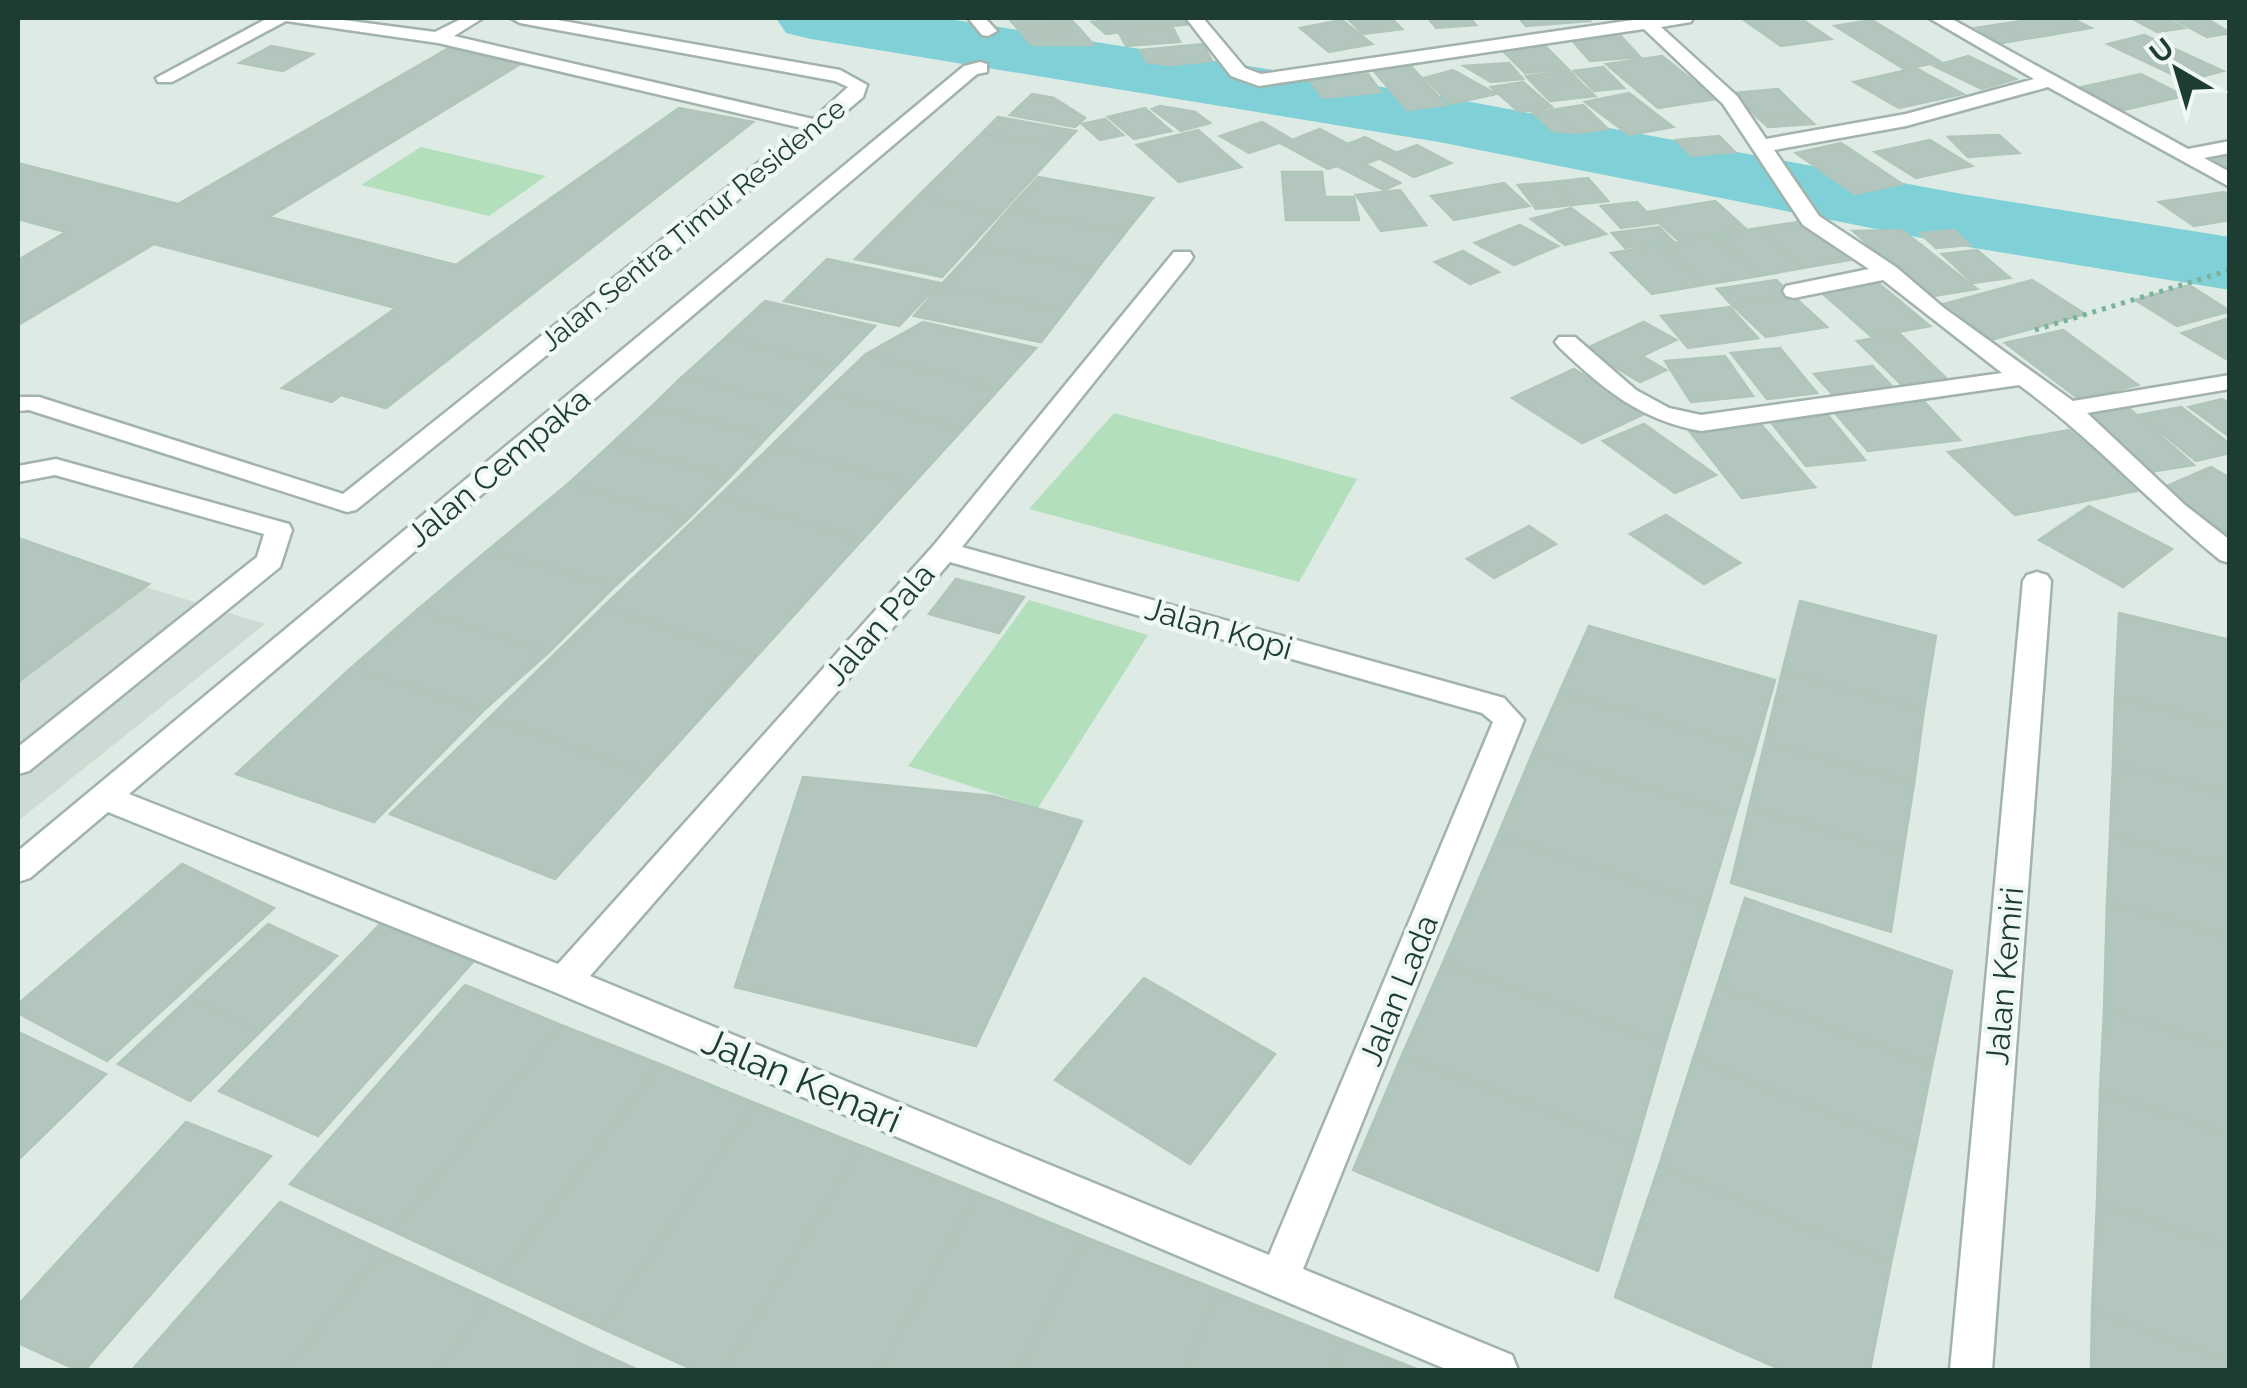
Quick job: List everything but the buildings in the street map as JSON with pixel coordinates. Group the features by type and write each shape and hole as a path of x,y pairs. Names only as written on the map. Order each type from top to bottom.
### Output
{"street":[{"path":"165,78 280,18"},
{"path":"293,18 438,38 817,126"},
{"path":"372,29 393,18"},
{"path":"438,38 475,18"},
{"name":"Jalan Sentra Timur Residence","path":"18,404 30,402 347,504 817,126 856,93 858,85 840,76 520,18"},
{"path":"1194,18 1238,72 1259,80 1610,22 1685,18"},
{"path":"1938,18 2230,181"},
{"path":"1647,23 1730,100 1810,220 1888,272 1936,313 1986,345 2068,408 2176,511 2230,554"},
{"name":"Jalan Cempaka","path":"18,868 972,70 980,68"},
{"path":"1759,146 1880,128 1911,116 2052,80"},
{"path":"2184,156 2230,147"},
{"name":"Jalan Pala","path":"564,981 944,551 1182,257"},
{"path":"1794,291 1888,272"},
{"path":"1567,342 1638,403 1668,419 1701,423 2022,376"},
{"path":"2068,408 2230,382"},
{"path":"18,474 56,466 279,530 270,561 18,763"},
{"name":"Jalan Kopi","path":"944,551 1493,706"},
{"name":"Jalan Kemiri","path":"1971,1370 2037,581"},
{"name":"Jalan Lada","path":"1279,1279 1509,720 1493,706"},
{"name":"Jalan Kenari","path":"104,797 564,981 1497,1370"}],"path":[{"path":"1986,345 2230,270"}],"shaded area":[{"path":"18,547 265,624 18,821"}],"green space":[{"path":"421,147 546,176 489,216 361,185"},
{"path":"1114,413 1357,479 1299,582 1029,509"},
{"path":"1029,600 1148,635 1038,808 908,766"}],"waterway":[{"path":"811,18 1439,119 1962,220 2230,264"}]}
